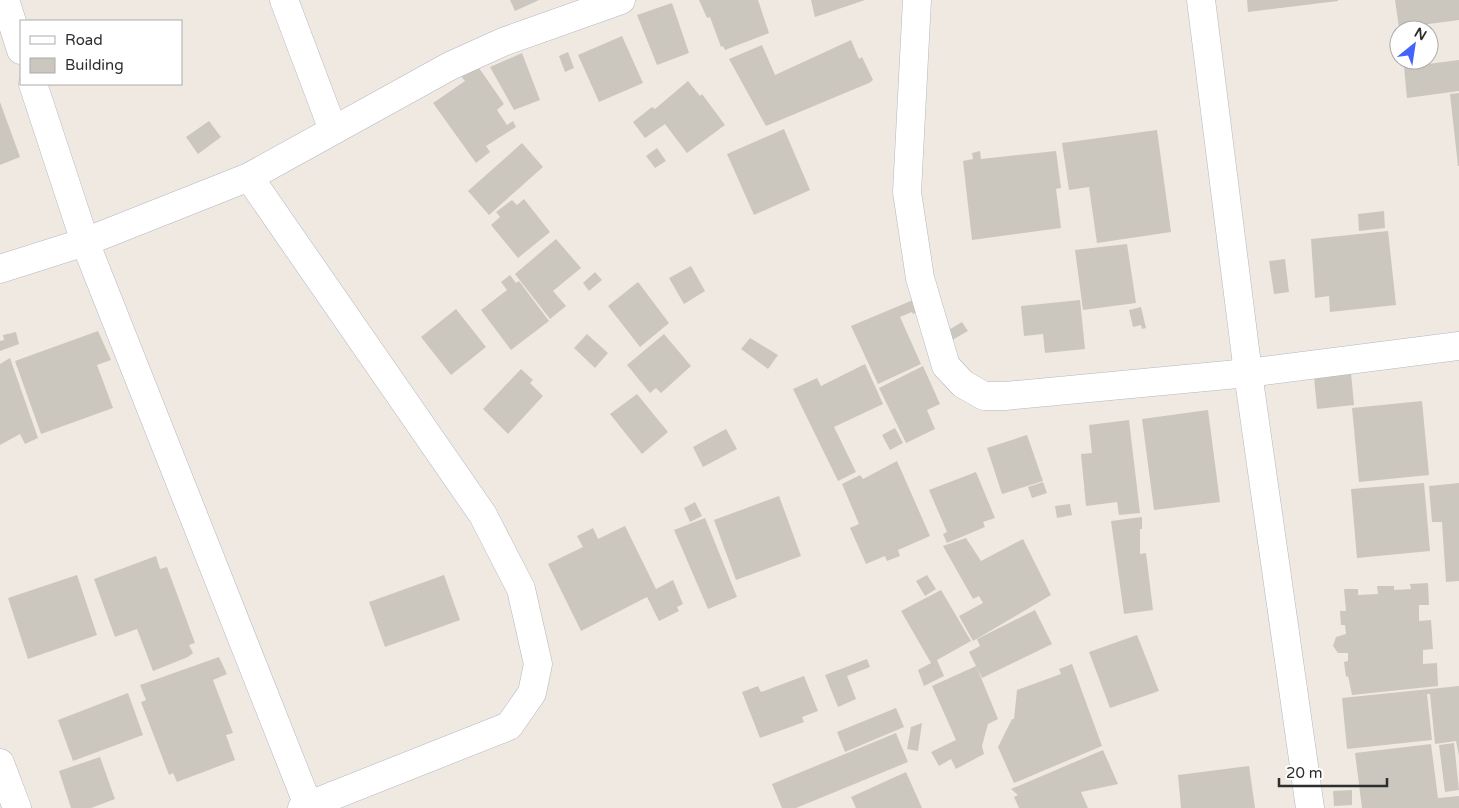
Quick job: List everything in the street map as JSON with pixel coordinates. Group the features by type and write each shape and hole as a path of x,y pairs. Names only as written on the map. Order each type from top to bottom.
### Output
{"street":[{"path":"5,0 20,47"},
{"path":"284,0 333,130"},
{"path":"0,269 85,242 249,177 450,66 503,42 621,0"},
{"path":"917,0 907,192 920,278 946,366 963,384 984,396 1005,396 1248,374 1459,346"},
{"path":"1201,0 1248,374 1310,808"},
{"path":"32,85 85,242 305,807 509,726 532,693 538,664 521,589 483,515 249,177"},
{"path":"0,763 17,808"}],"building":[{"path":"510,0 539,0 515,11"},
{"path":"699,0 758,0 769,33 725,50 723,46 721,47 710,17 707,18"},
{"path":"811,0 865,0 815,17"},
{"path":"1247,0 1338,0 1338,1 1248,12"},
{"path":"1395,0 1459,0 1459,20 1439,23 1439,20 1398,20"},
{"path":"672,3 689,53 657,65 637,15"},
{"path":"622,36 643,83 599,102 578,55"},
{"path":"851,40 859,59 862,57 873,80 766,126 729,59 762,45 775,75"},
{"path":"568,52 574,68 565,72 559,56"},
{"path":"522,53 540,100 514,110 490,67"},
{"path":"1459,60 1459,91 1407,98 1404,70 1439,70 1439,63"},
{"path":"477,65 504,104 497,110 507,125 513,121 516,127 486,146 490,152 476,163 433,103 465,81 460,75"},
{"path":"688,81 700,96 702,94 725,125 687,153 665,124 645,138 633,122 652,107 655,109"},
{"path":"1459,93 1459,166 1458,166 1450,94"},
{"path":"0,102 20,157 0,165"},
{"path":"209,121 221,137 198,154 186,137"},
{"path":"784,129 810,190 754,215 727,154"},
{"path":"1157,130 1171,232 1097,243 1089,187 1069,190 1062,143"},
{"path":"522,143 543,167 489,215 468,191"},
{"path":"657,148 666,161 655,168 646,156"},
{"path":"980,151 981,159 1056,151 1061,188 1056,189 1061,228 972,240 963,161 973,159 972,153"},
{"path":"524,199 550,232 518,258 491,225 500,217 496,212 512,200 517,205"},
{"path":"1384,211 1385,228 1359,231 1358,214"},
{"path":"1388,231 1396,305 1330,312 1329,296 1315,298 1311,239"},
{"path":"556,239 581,268 553,291 566,306 550,319 515,274"},
{"path":"1127,244 1136,303 1083,310 1075,250"},
{"path":"1285,259 1289,292 1274,294 1269,261"},
{"path":"691,266 705,291 684,304 669,278"},
{"path":"595,272 602,280 589,291 583,283"},
{"path":"510,275 516,283 519,281 549,321 511,350 481,310 507,290 501,282"},
{"path":"638,282 669,323 640,347 608,306"},
{"path":"913,300 919,311 900,317 921,364 878,384 851,326"},
{"path":"1080,300 1085,349 1045,353 1043,334 1024,336 1021,306"},
{"path":"1141,307 1146,328 1142,329 1141,325 1133,327 1129,310"},
{"path":"456,309 486,347 451,375 421,337"},
{"path":"962,322 968,331 947,343 942,334"},
{"path":"98,331 111,360 97,365 113,408 41,434 15,361"},
{"path":"16,332 19,344 0,351 0,341 4,340 3,335"},
{"path":"587,334 608,353 595,368 574,348"},
{"path":"664,334 691,366 661,393 656,388 650,393 627,365"},
{"path":"750,338 778,355 768,369 741,349"},
{"path":"10,358 38,438 25,444 20,434 0,445 0,364"},
{"path":"865,364 883,404 834,427 856,472 838,481 793,389 817,378 821,386"},
{"path":"923,366 940,404 927,410 935,429 906,443 879,388"},
{"path":"521,369 533,380 530,383 543,396 508,434 483,409"},
{"path":"1351,373 1354,405 1317,409 1314,377"},
{"path":"637,394 668,432 642,454 610,414"},
{"path":"1422,401 1429,475 1359,482 1352,408"},
{"path":"1208,410 1220,502 1154,510 1142,419"},
{"path":"1129,420 1140,513 1119,515 1117,502 1086,506 1081,454 1092,453 1089,425"},
{"path":"895,428 903,443 890,450 882,435"},
{"path":"726,429 737,449 703,467 693,447"},
{"path":"1027,435 1043,481 1002,494 987,448"},
{"path":"897,461 930,536 898,550 900,556 887,561 885,556 866,564 850,528 859,524 842,484 860,475 863,479"},
{"path":"976,472 995,518 983,522 985,527 947,543 943,534 947,532 929,490"},
{"path":"1043,482 1047,493 1032,498 1028,487"},
{"path":"1424,483 1430,551 1357,558 1351,489"},
{"path":"1459,483 1459,581 1446,582 1442,522 1432,522 1429,486"},
{"path":"779,496 801,556 736,580 714,520"},
{"path":"695,502 702,516 690,522 684,508"},
{"path":"1070,504 1072,515 1057,518 1055,506"},
{"path":"1142,517 1140,554 1146,553 1153,610 1124,614 1111,521"},
{"path":"705,518 737,597 708,609 674,530"},
{"path":"625,526 656,589 673,580 683,604 677,607 679,611 659,621 647,597 581,631 548,564 583,547 577,536 593,528 598,539"},
{"path":"966,538 981,561 1023,539 1051,595 973,641 959,616 983,603 979,596 973,599 943,546"},
{"path":"156,556 160,569 167,567 195,643 189,645 193,653 188,657 153,671 137,629 115,637 94,579"},
{"path":"77,575 97,635 28,659 8,598"},
{"path":"444,575 460,620 385,647 369,602"},
{"path":"927,575 936,589 925,596 916,581"},
{"path":"1428,583 1429,605 1419,605 1419,621 1431,620 1433,649 1423,650 1423,664 1437,663 1438,686 1352,695 1348,676 1346,677 1344,662 1348,661 1348,653 1338,653 1333,646 1336,637 1346,634 1345,625 1341,625 1340,611 1346,611 1344,589 1358,589 1358,595 1378,594 1377,586 1394,586 1394,590 1411,589 1410,584"},
{"path":"941,590 971,641 937,660 944,676 924,686 918,670 931,663 901,611"},
{"path":"1035,610 1052,644 982,678 977,668 998,719 988,724 982,746 984,754 956,769 951,759 939,766 931,752 956,740 932,686 976,666 969,652 980,646 977,639"},
{"path":"1137,635 1159,691 1110,708 1089,652"},
{"path":"219,657 227,674 213,680 233,733 226,735 235,760 177,782 173,773 169,775 141,702 146,700 140,685"},
{"path":"867,659 870,667 847,676 856,699 838,707 825,675"},
{"path":"1072,664 1102,746 1014,783 998,747 1012,719 1014,719 1017,690 1061,674 1059,669"},
{"path":"804,676 818,711 802,717 804,722 760,738 742,692 758,686 761,692"},
{"path":"1459,686 1459,756 1456,741 1435,744 1430,694 1427,694 1432,740 1347,749 1342,698"},
{"path":"128,693 143,735 73,761 58,720"},
{"path":"896,708 904,727 845,752 837,732"},
{"path":"922,723 918,751 907,749 911,727"},
{"path":"896,733 908,762 796,808 782,808 772,784"},
{"path":"1454,743 1459,790 1445,792 1439,745"},
{"path":"1431,744 1438,798 1459,796 1459,808 1362,808 1355,753"},
{"path":"1103,750 1118,784 1081,792 1088,808 1019,808 1014,797 1018,795 1011,789"},
{"path":"100,757 115,799 91,808 71,808 59,771"},
{"path":"1249,766 1255,808 1181,808 1178,775"},
{"path":"906,772 922,808 856,808 851,797"},
{"path":"1352,790 1352,805 1334,806 1333,791"}]}
